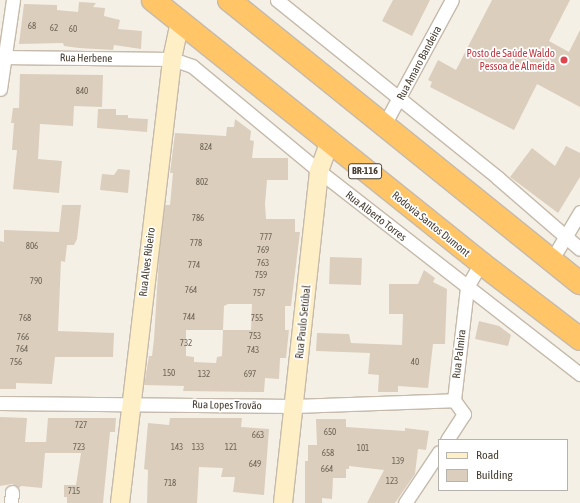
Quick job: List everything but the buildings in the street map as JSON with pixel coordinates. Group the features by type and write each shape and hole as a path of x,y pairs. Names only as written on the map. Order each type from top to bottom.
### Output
{"highway":[{"name":"Rodovia Santos Dumont","path":"153,0 329,143 580,339"},
{"path":"229,0 580,283"}],"street":[{"path":"0,89 2,57 13,0"},
{"path":"277,0 399,100 498,178 565,238 580,249"},
{"name":"Rua Amaro Bandeira","path":"384,125 399,100 452,0"},
{"name":"Rua Alves Ribeiro","path":"120,503 130,404 172,59 180,22"},
{"name":"Rua Herbene","path":"2,57 172,59"},
{"name":"Rua Alberto Torres","path":"172,59 182,61 203,73 319,171 580,374"},
{"name":"Rua Paulo Setúbal","path":"283,503 319,171 329,143"},
{"path":"552,261 580,212"},
{"name":"Rua Palmira","path":"454,400 467,287 481,263"},
{"path":"448,439 464,414 454,400"},
{"name":"Rua Lopes Trovão","path":"0,403 294,406 454,400"},
{"path":"405,503 438,454"}],"place":[{"name":"Posto de Saúde Waldo Pessoa de Almeida","path":"564,60"}]}
